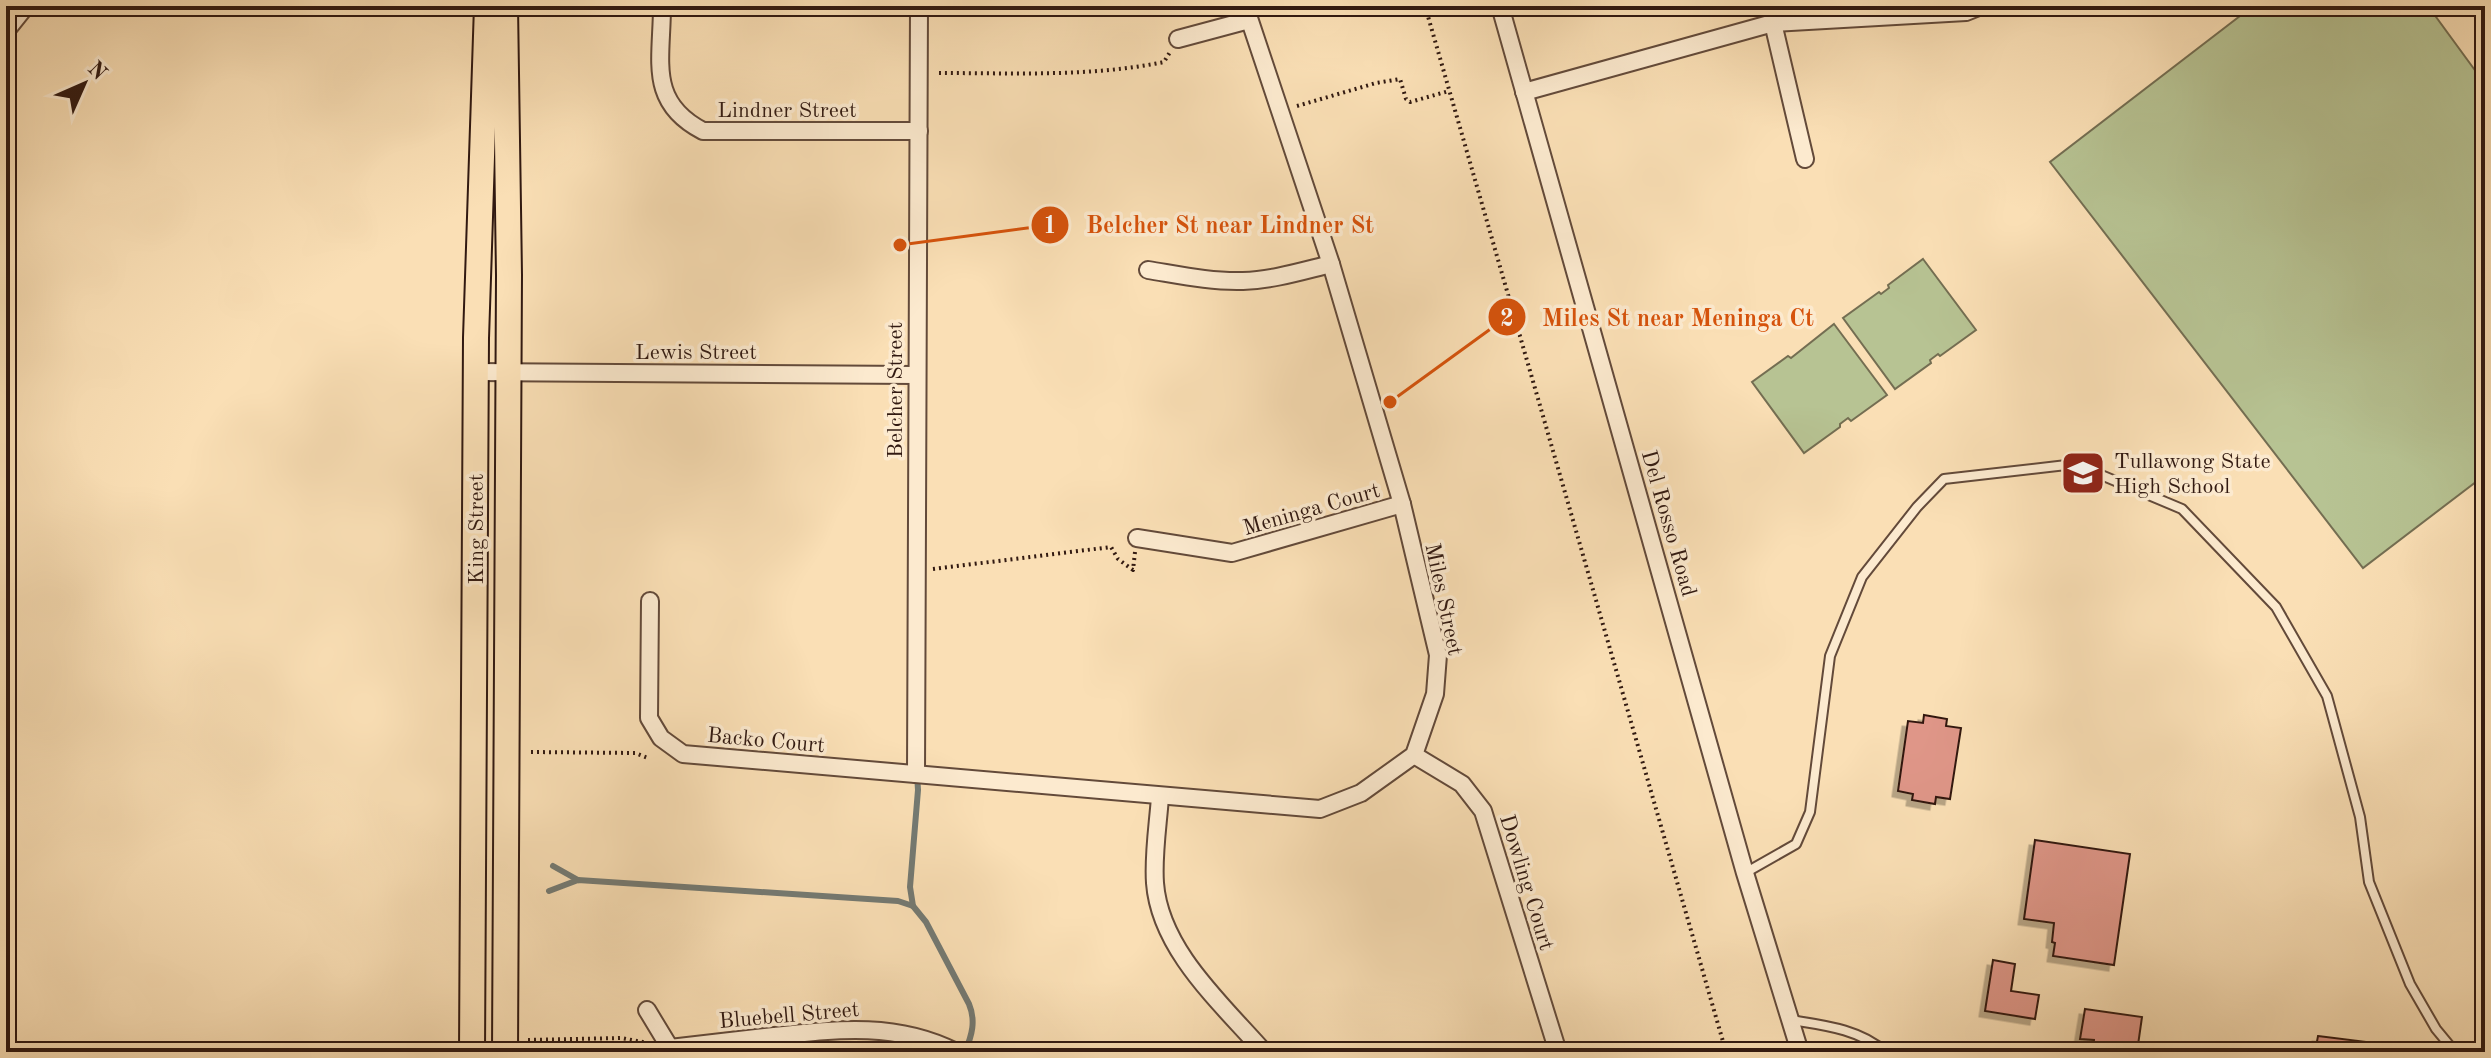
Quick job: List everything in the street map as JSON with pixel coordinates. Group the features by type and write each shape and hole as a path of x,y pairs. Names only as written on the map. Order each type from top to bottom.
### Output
{"main road":[{"name":"King Street","path":"472,1052 476,372 487,6"},
{"name":"King Street","path":"505,6 509,372 505,1052"}],"street":[{"path":"6,31 26,6"},
{"name":"Lindner Street","path":"662,6 662,87 670,106 683,121 703,131 919,131"},
{"name":"Belcher Street","path":"916,774 919,6"},
{"name":"Del Rosso Road","path":"1500,6 1745,873 1800,1052"},
{"path":"1524,92 1773,23 1966,12 1981,6"},
{"path":"1178,39 1247,13"},
{"name":"Miles Street","path":"1247,13 1331,264 1402,504 1438,655 1435,694 1414,755"},
{"path":"1773,23 1805,159"},
{"path":"1148,270 1202,279 1244,281 1331,264"},
{"name":"Lewis Street","path":"476,372 916,375"},
{"name":"Meninga Court","path":"1137,538 1232,553 1402,504"},
{"name":"Backo Court","path":"650,601 649,718 661,738 683,754 916,774"},
{"path":"916,774 1320,809 1361,793 1414,755"},
{"name":"Dowling Court","path":"1414,755 1462,784 1483,811 1558,1052"},
{"path":"1160,797 1155,881 1164,924 1183,958 1264,1052"},
{"path":"647,1010 669,1050"},
{"name":"Bluebell Street","path":"669,1050 843,1028 913,1034 956,1052"}],"lane":[{"path":"1745,873 1796,844 1810,812 1830,656 1862,577 1917,507 1944,479 2075,464 2182,509 2276,607 2327,696 2360,817 2369,882 2410,984 2436,1029 2455,1052"},
{"path":"1790,1020 1851,1033 1885,1052"}],"path":[{"path":"1425,6 1726,1052"},
{"path":"939,73 1053,73 1143,67 1164,62 1178,39"},
{"path":"1280,111 1400,79 1406,99 1410,102 1449,91"},
{"path":"916,570 1111,547 1118,559 1133,570 1137,538"},
{"path":"531,752 635,753 648,758"},
{"path":"528,1040 621,1038 669,1050"}],"green space":[{"path":"2253,6 2428,6 2485,84 2485,475 2363,568 2050,162"},
{"path":"1923,259 1976,330 1940,356 1938,354 1930,360 1931,363 1895,389 1843,318 1879,292 1881,294 1889,288 1888,285"},
{"path":"1834,324 1887,395 1851,421 1848,418 1804,453 1752,382 1788,356 1791,358"}],"building":[{"path":"1924,715 1947,719 1946,726 1961,728 1950,799 1936,797 1935,804 1912,800 1913,794 1898,791 1908,721 1923,723"},
{"path":"2035,840 2130,854 2114,965 2053,956 2054,923 2024,919"},
{"path":"1993,960 2015,964 2011,991 2039,995 2035,1019 1985,1011"},
{"path":"2085,1009 2142,1017 2137,1052 2093,1052 2094,1040 2080,1039"},
{"path":"2318,1036 2367,1042 2366,1052 2315,1052"}],"waterway":[{"path":"913,906 910,887 917,774"},
{"path":"553,866 578,880"},
{"path":"549,891 578,880 898,901 913,906 926,922 969,1004 972,1028 965,1052"}],"place":[{"name":"Belcher St near Lindner St","path":"900,245"},
{"name":"Miles St near Meninga Ct","path":"1390,402"},
{"name":"Tullawong State High School","path":"2083,473"}]}
